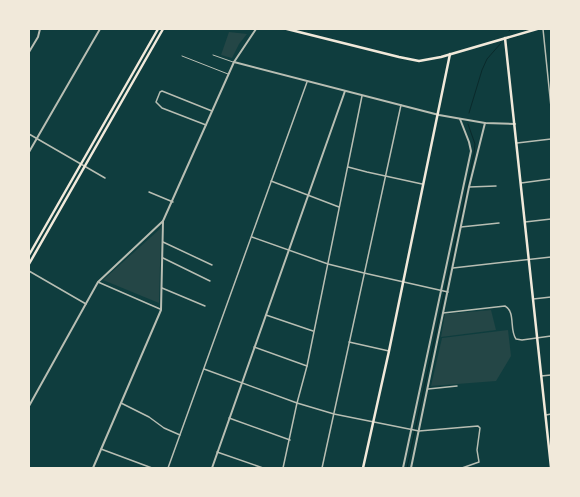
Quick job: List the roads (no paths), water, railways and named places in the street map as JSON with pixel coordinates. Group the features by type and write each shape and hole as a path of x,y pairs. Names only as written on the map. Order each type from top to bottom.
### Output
{"main road":[{"path":"29,254 62,199 158,29"},
{"path":"29,264 86,167 163,29"},
{"path":"287,29 419,61 450,54 537,29"},
{"path":"505,38 541,376 551,454 551,467"},
{"path":"363,468 439,115 450,54"},
{"path":"139,61 144,64"},
{"path":"115,104 119,107"},
{"path":"103,126 107,129"},
{"path":"95,139 100,141"},
{"path":"62,199 66,201"}],"street":[{"path":"29,52 38,37 40,29"},
{"path":"29,152 100,29"},
{"path":"29,406 98,282 164,221 234,62 256,29"},
{"path":"542,29 551,107"},
{"path":"234,62 439,115 485,123 515,124"},
{"path":"168,468 307,82"},
{"path":"206,125 162,108 156,102 161,91 212,111"},
{"path":"212,468 345,91"},
{"path":"284,468 297,404 307,366 362,96"},
{"path":"322,468 401,105"},
{"path":"403,468 471,151 470,142 460,119"},
{"path":"412,468 469,187 485,123"},
{"path":"29,134 105,178"},
{"path":"517,143 551,139"},
{"path":"348,167 424,184"},
{"path":"521,183 551,179"},
{"path":"272,181 340,207"},
{"path":"469,187 496,186"},
{"path":"149,192 173,202"},
{"path":"525,222 551,219"},
{"path":"93,468 161,310 164,221"},
{"path":"461,227 499,223"},
{"path":"252,237 328,264 447,292"},
{"path":"163,242 212,266"},
{"path":"453,268 551,257"},
{"path":"163,258 210,281"},
{"path":"29,271 86,304"},
{"path":"98,282 161,310"},
{"path":"162,288 205,306"},
{"path":"533,299 551,297"},
{"path":"443,313 505,306 508,307 511,312 513,333 516,339 522,340 551,336"},
{"path":"266,315 314,332"},
{"path":"349,342 389,351"},
{"path":"254,347 307,366"},
{"path":"204,369 297,404 334,414 373,421 412,431 478,426 480,428 477,450 479,462 462,468"},
{"path":"541,376 551,375"},
{"path":"428,389 457,386"},
{"path":"121,403 149,417 164,428 180,435"},
{"path":"546,415 551,414"},
{"path":"229,418 290,440"},
{"path":"101,449 152,468"},
{"path":"217,452 263,468"}],"lane":[{"path":"213,55 234,62"},
{"path":"182,56 229,75"}],"waterway":[{"path":"469,113 482,70 487,59 501,43"},
{"path":"407,468 474,154 475,144 468,124"}]}
